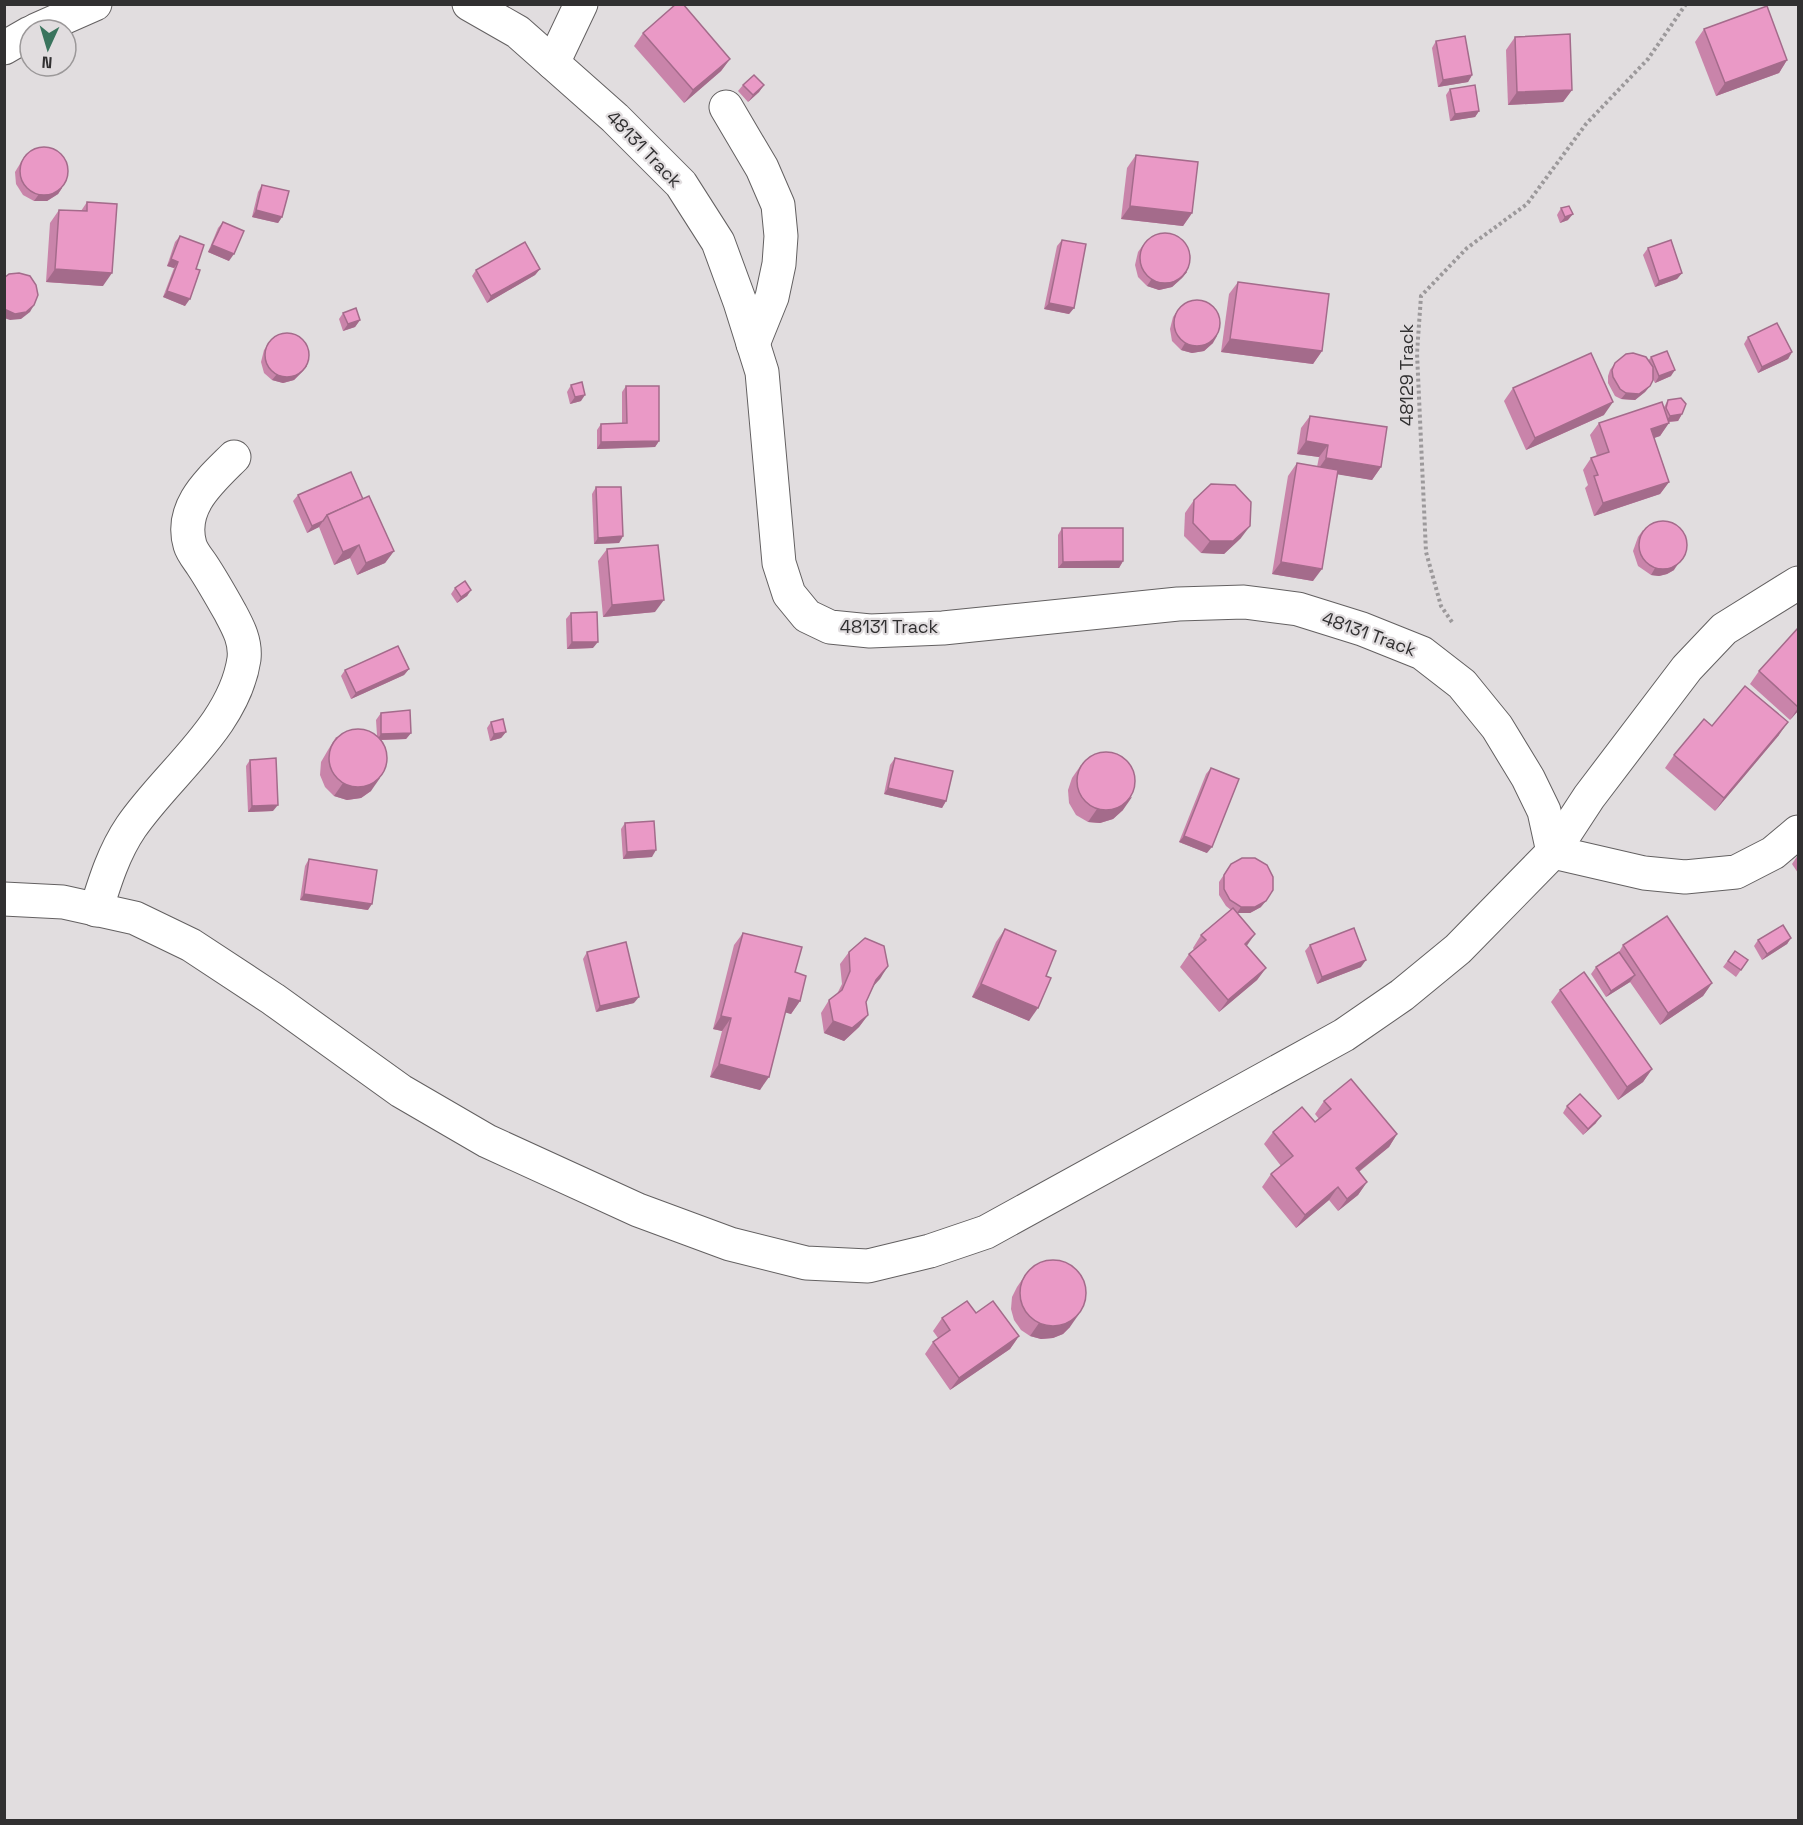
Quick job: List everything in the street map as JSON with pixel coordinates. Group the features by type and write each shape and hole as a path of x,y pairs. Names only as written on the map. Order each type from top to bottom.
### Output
{"street":[{"path":"63,18 95,4"},
{"name":"48131 Track","path":"469,4 518,32 615,118 681,184 718,243 762,372 779,563 789,594 807,616 830,627 880,630 943,628 1178,604 1244,602 1298,609 1362,629 1422,653 1462,684 1497,727 1528,778 1544,811 1553,852"},
{"path":"553,63 581,4"},
{"path":"4,48 18,40"},
{"path":"726,107 762,168 778,205 781,236 779,264 772,297 753,344"},
{"path":"96,910 113,859 131,827 227,708 238,680 244,657 242,634 190,546 189,524 193,505 208,483 234,457"},
{"path":"4,899 63,902 135,918 191,945 273,999 401,1091 487,1141 638,1210 730,1244 807,1263 868,1266 930,1251 986,1232 1344,1035 1402,995 1458,949 1553,852 1589,796 1687,668 1724,629 1798,583"},
{"path":"1553,852 1644,873 1685,877 1736,872 1773,853 1798,832"}],"path":[{"name":"48129 Track","path":"1458,630 1441,606 1426,552 1417,353 1421,296 1467,248 1527,204 1586,124 1648,59 1686,4"}],"building":[{"path":"676,4 683,4 730,59 693,90 643,33"},
{"path":"1767,6 1787,60 1725,83 1704,29"},
{"path":"1570,34 1572,90 1517,92 1515,37"},
{"path":"1465,36 1472,75 1443,80 1436,41"},
{"path":"754,75 764,85 753,95 743,85"},
{"path":"1475,85 1479,111 1455,114 1450,89"},
{"path":"39,147 49,147 61,154 68,166 68,176 61,188 49,195 39,195 24,184 20,176 20,166 31,151"},
{"path":"1136,155 1198,162 1192,213 1130,206"},
{"path":"262,185 289,191 282,217 256,210"},
{"path":"87,202 117,204 112,273 55,269 59,210 87,211"},
{"path":"1569,206 1573,214 1565,217 1561,208"},
{"path":"223,222 244,231 234,254 212,245"},
{"path":"1165,233 1183,240 1190,258 1183,276 1165,283 1147,276 1140,258 1147,240"},
{"path":"180,236 204,245 196,269 200,270 190,299 167,291 178,262 171,259"},
{"path":"1062,240 1086,244 1074,308 1049,303"},
{"path":"1671,240 1682,273 1659,281 1648,248"},
{"path":"525,242 540,269 491,296 476,270"},
{"path":"19,273 30,276 36,285 38,295 34,305 26,312 15,314 4,309 4,278 9,274"},
{"path":"1238,282 1329,294 1322,351 1230,339"},
{"path":"1197,300 1213,307 1220,323 1213,339 1197,346 1181,339 1174,323 1181,307"},
{"path":"356,308 360,320 348,324 343,313"},
{"path":"1777,323 1792,352 1762,367 1748,337"},
{"path":"287,333 302,340 309,355 302,370 287,377 272,370 265,355 272,340"},
{"path":"1667,351 1675,370 1659,376 1651,357"},
{"path":"1591,353 1613,402 1535,438 1513,388"},
{"path":"1633,353 1646,357 1653,367 1653,380 1650,386 1639,394 1626,393 1620,389 1613,377 1612,370 1615,363 1626,354"},
{"path":"582,382 585,395 575,397 571,385"},
{"path":"626,386 659,386 659,441 601,442 601,424 627,423"},
{"path":"1681,398 1686,404 1682,414 1670,416 1666,408 1668,400"},
{"path":"1662,402 1669,423 1651,429 1669,482 1603,503 1594,476 1598,475 1591,458 1609,452 1599,423"},
{"path":"1310,416 1387,427 1381,467 1326,458 1328,445 1306,441"},
{"path":"1297,463 1338,470 1322,569 1281,562"},
{"path":"351,472 363,499 327,515 323,521 312,526 298,495"},
{"path":"1211,484 1235,485 1251,502 1250,526 1233,541 1210,541 1193,523 1194,500"},
{"path":"596,487 621,487 623,536 598,538"},
{"path":"369,496 394,551 366,563 359,545 343,552 327,515"},
{"path":"1663,521 1680,528 1687,545 1680,562 1663,569 1646,562 1639,545 1646,528"},
{"path":"1062,528 1123,528 1123,561 1063,562"},
{"path":"658,545 664,600 612,605 607,549"},
{"path":"465,581 471,590 461,597 455,588"},
{"path":"597,612 598,642 572,642 571,613"},
{"path":"1798,628 1798,707 1759,671"},
{"path":"398,646 409,669 356,693 345,670"},
{"path":"1745,686 1788,722 1724,798 1674,755 1704,719 1712,726"},
{"path":"410,710 411,733 381,734 381,713"},
{"path":"503,719 506,732 494,734 491,722"},
{"path":"352,729 364,729 379,737 387,752 387,764 379,779 364,787 352,787 337,779 329,764 329,752 337,737"},
{"path":"1100,752 1112,752 1127,760 1135,775 1135,787 1127,802 1112,810 1100,810 1085,802 1077,787 1077,775 1085,760"},
{"path":"276,758 278,805 252,806 250,760"},
{"path":"895,758 953,771 946,801 888,788"},
{"path":"1211,768 1239,779 1212,847 1184,836"},
{"path":"654,821 656,850 627,852 625,823"},
{"path":"1242,858 1255,858 1267,865 1273,877 1273,890 1266,901 1255,907 1241,907 1230,900 1224,889 1224,875 1231,864"},
{"path":"309,859 377,870 372,904 304,894"},
{"path":"1233,908 1255,934 1245,944 1266,968 1228,1000 1189,954 1206,940 1201,935"},
{"path":"1667,916 1712,983 1668,1013 1623,945"},
{"path":"1783,925 1791,938 1767,954 1758,940"},
{"path":"1354,928 1366,960 1322,977 1310,945"},
{"path":"1005,929 1056,951 1046,976 1051,978 1038,1008 981,984"},
{"path":"743,933 802,947 795,972 806,976 800,1001 789,998 769,1077 719,1064 731,1018 721,1016"},
{"path":"865,938 884,946 888,966 876,980 866,1002 868,1015 852,1028 833,1021 829,1000 842,990 850,971 849,952"},
{"path":"626,942 639,997 600,1006 587,952"},
{"path":"1735,951 1748,960 1741,970 1728,961"},
{"path":"1619,952 1635,975 1611,991 1596,967"},
{"path":"1584,972 1652,1069 1627,1087 1560,990"},
{"path":"1351,1079 1397,1134 1356,1168 1367,1182 1347,1199 1338,1187 1305,1215 1271,1174 1293,1156 1273,1132 1302,1107 1315,1122 1331,1109 1324,1101"},
{"path":"1580,1094 1601,1116 1588,1129 1567,1106"},
{"path":"1059,1260 1077,1269 1084,1280 1086,1293 1084,1306 1077,1317 1066,1324 1047,1326 1029,1317 1022,1306 1020,1287 1029,1269 1040,1262"},
{"path":"967,1301 976,1313 993,1301 1019,1336 959,1378 933,1342 950,1330 942,1318"}]}
